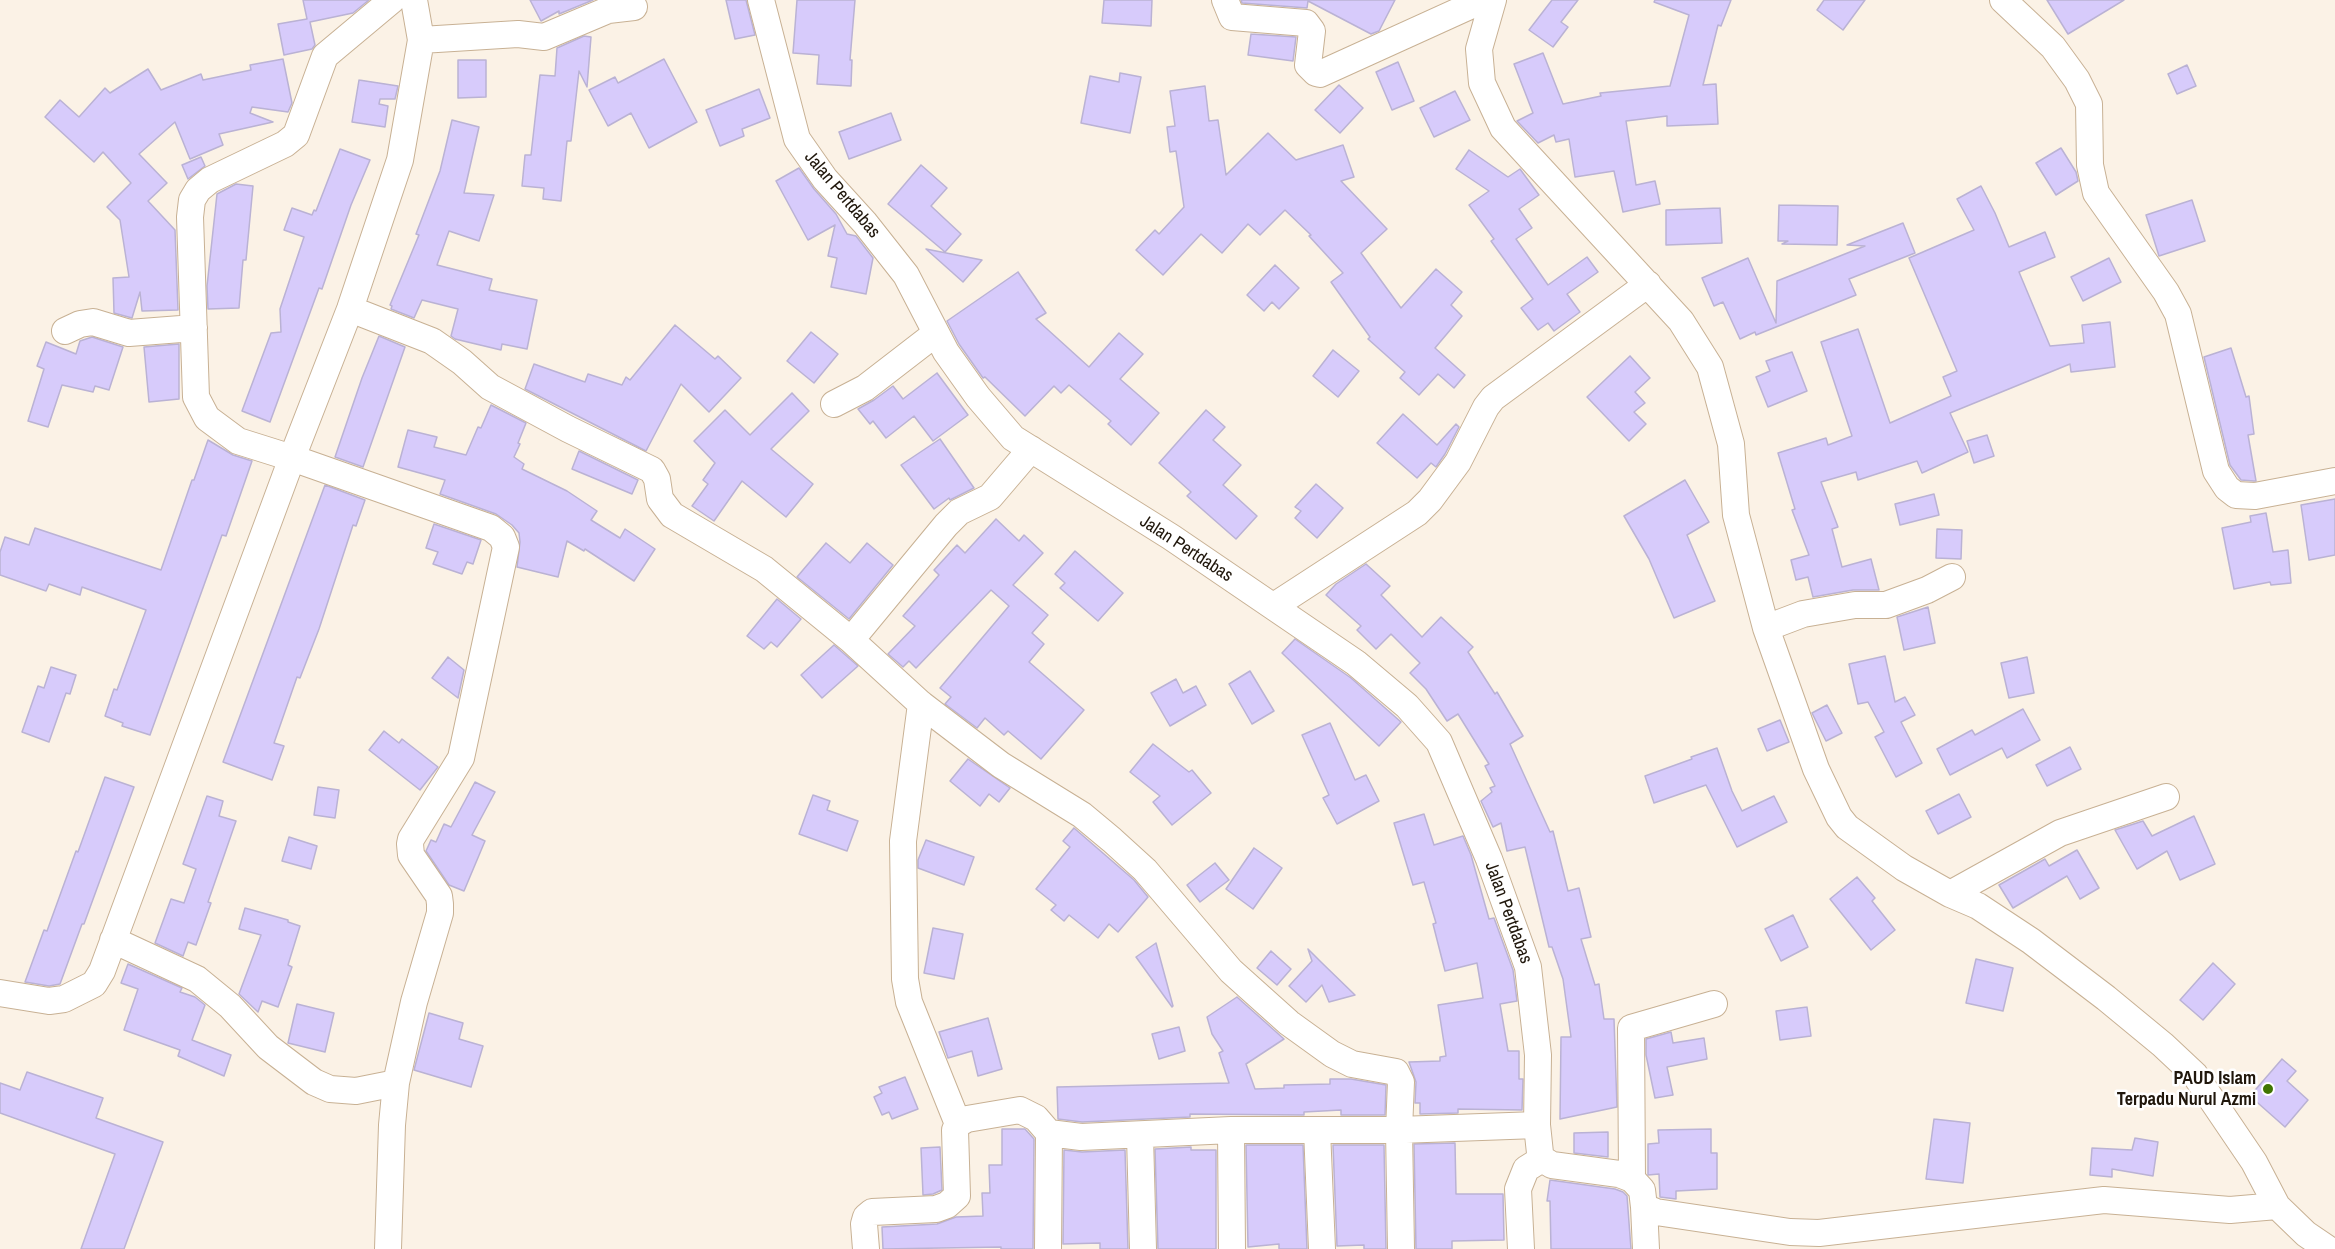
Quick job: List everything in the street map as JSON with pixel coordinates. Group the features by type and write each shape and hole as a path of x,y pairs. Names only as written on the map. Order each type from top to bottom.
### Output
{"street":[{"path":"388,1249 396,1083 414,1002 440,913 439,896 411,855 410,844 461,758 506,547 502,537 491,528 238,441 207,418 196,397 190,217 192,200 198,190 210,180 291,140 296,135 325,56 392,0"},
{"path":"0,993 49,1001 64,999 94,984 102,971 292,458 350,309 400,160 421,40 414,0"},
{"name":"Jalan Pertdabas","path":"761,0 796,139 825,179 865,223 906,275 935,334 978,397 1013,438 1171,537 1356,663 1407,706 1438,742 1489,859 1528,967 1538,1055 1537,1125 1542,1159"},
{"path":"1225,0 1232,17 1306,22 1312,31 1308,65 1320,74 1483,0"},
{"path":"1493,0 1479,49 1482,83 1503,128 1681,321 1710,367 1731,444 1736,515 1766,628 1816,769 1839,817 1847,827 1904,868 1950,894 1978,906 2031,941 2106,998 2195,1075 2254,1162 2277,1206 2306,1234 2328,1249"},
{"path":"2003,0 2053,46 2077,80 2089,104 2090,165 2096,193 2166,292 2178,314 2216,471 2227,488 2236,495 2255,496 2335,481"},
{"path":"421,40 518,34 544,37 608,10 634,7"},
{"path":"1274,606 1417,513 1430,500 1458,462 1486,407 1493,398 1648,284"},
{"path":"350,309 432,341 462,362 490,387 568,429 652,470 657,479 660,499 672,515 737,551 764,569 851,640 921,704 1001,765 1082,814 1112,840 1145,870 1231,971 1289,1023 1332,1054 1352,1064 1396,1072 1401,1082 1399,1130 1401,1249"},
{"path":"65,332 80,324 93,322 129,333 194,328"},
{"path":"834,404 865,388 935,334"},
{"path":"851,640 946,525 959,512 990,497 1031,449"},
{"path":"1766,628 1803,614 1855,605 1886,605 1927,590 1952,577"},
{"path":"866,1249 864,1224 866,1217 872,1212 936,1209 947,1205 957,1196 956,1130 958,1124 909,1002 905,980 903,841 921,704"},
{"path":"1950,894 2060,833 2166,797"},
{"path":"113,940 197,979 230,1006 268,1047 314,1082 330,1089 356,1091 396,1083"},
{"path":"1632,1179 1631,1028 1714,1004"},
{"path":"958,1124 967,1119 1020,1110 1036,1118 1049,1132 1081,1137 1232,1130 1399,1130 1537,1125"},
{"path":"1232,1130 1232,1249"},
{"path":"1317,1130 1322,1249"},
{"path":"1048,1249 1049,1132"},
{"path":"1140,1136 1143,1249"},
{"path":"1521,1249 1518,1189 1526,1168 1542,1159 1552,1165 1619,1174 1632,1179 1642,1190 1646,1249"},
{"path":"1644,1207 1656,1212 1790,1232 1819,1233 2104,1200 2230,1210 2277,1206"}],"building":[{"path":"303,0 369,0 353,13 310,22 315,45 312,49 284,55 278,24 307,19"},
{"path":"530,0 593,0 559,14 559,11 541,21"},
{"path":"726,0 746,0 755,35 735,39"},
{"path":"797,0 855,0 850,60 852,60 851,86 817,84 819,55 793,53"},
{"path":"1104,0 1152,0 1151,26 1102,23"},
{"path":"1241,0 1395,0 1379,31 1371,34 1308,1 1307,8 1242,3"},
{"path":"1552,0 1578,0 1561,22 1568,27 1553,47 1529,30"},
{"path":"1655,0 1731,0 1721,26 1718,25 1703,85 1716,84 1718,124 1667,126 1667,116 1626,121 1636,185 1655,181 1660,204 1623,212 1614,171 1575,177 1569,139 1556,142 1554,135 1538,143 1517,121 1533,113 1514,64 1543,53 1563,104 1601,96 1600,93 1670,86 1689,15 1654,2"},
{"path":"1824,0 1865,0 1843,30 1817,10"},
{"path":"2047,0 2124,0 2068,34"},
{"path":"1251,34 1296,37 1293,61 1248,55"},
{"path":"584,36 591,37 587,87 579,71 571,141 567,141 561,201 543,199 544,188 522,186 525,155 531,155 540,75 555,76 557,48"},
{"path":"283,59 292,103 288,112 252,107 250,113 273,122 219,134 223,145 190,159 175,122 139,154 167,183 148,201 175,230 178,310 142,311 140,292 132,318 114,313 113,278 129,277 120,220 107,207 131,183 103,152 94,162 45,117 60,100 79,117 105,88 110,93 148,69 161,90 201,74 203,80 251,70 250,65"},
{"path":"664,59 697,122 649,148 631,113 608,126 589,90 615,77 618,83"},
{"path":"458,60 486,60 486,97 458,98"},
{"path":"1398,62 1414,101 1392,110 1376,72"},
{"path":"2187,65 2196,86 2177,94 2168,74"},
{"path":"1120,73 1141,77 1130,133 1081,123 1090,76 1119,82"},
{"path":"359,80 398,86 395,99 380,99 379,104 388,106 385,127 352,122"},
{"path":"1339,85 1363,108 1340,133 1315,110"},
{"path":"1205,86 1209,121 1218,120 1226,175 1268,133 1296,160 1343,145 1354,177 1341,181 1387,229 1361,253 1401,308 1436,269 1462,292 1451,305 1462,316 1435,348 1465,375 1454,388 1438,374 1419,395 1400,378 1405,372 1368,339 1370,337 1331,282 1343,273 1309,236 1311,235 1285,210 1260,235 1248,224 1222,253 1201,234 1163,275 1136,250 1155,230 1159,234 1184,207 1176,151 1170,152 1167,127 1175,126 1170,91"},
{"path":"759,89 770,118 742,129 744,136 720,146 706,110"},
{"path":"1455,91 1470,120 1434,137 1420,108"},
{"path":"891,113 901,140 849,159 839,132"},
{"path":"452,120 479,127 464,193 494,195 479,241 449,231 437,265 492,279 489,290 537,300 527,349 502,344 501,350 455,339 451,336 458,309 422,300 414,318 391,309 390,305 419,235 416,234 440,171"},
{"path":"2061,148 2076,172 2078,181 2056,195 2036,163"},
{"path":"340,149 370,160 351,205 322,289 319,288 270,422 242,411 271,333 281,332 280,309 304,237 284,230 292,208 312,215 314,210 316,211"},
{"path":"1469,150 1508,177 1520,169 1539,195 1519,209 1532,228 1516,239 1548,285 1587,257 1598,272 1567,294 1580,312 1554,331 1548,323 1538,330 1521,308 1533,299 1491,241 1494,239 1469,205 1489,191 1456,169"},
{"path":"201,157 205,166 188,179 182,165"},
{"path":"921,165 947,188 931,206 961,234 945,252 888,204"},
{"path":"799,168 836,214 847,234 856,236 873,258 866,294 831,287 837,258 828,256 835,225 808,240 776,181"},
{"path":"236,184 253,186 239,308 208,309 207,286 217,194"},
{"path":"1981,186 2009,247 2045,232 2055,257 2019,272 2050,346 2084,343 2082,325 2110,322 2115,367 2071,372 2070,364 1950,413 1968,452 1922,473 1917,461 1858,480 1856,472 1821,482 1838,527 1832,529 1842,567 1871,559 1879,590 1853,590 1813,597 1808,577 1796,580 1791,560 1809,555 1792,510 1795,509 1778,453 1826,438 1828,445 1852,436 1821,342 1858,329 1890,423 1951,396 1943,377 1957,371 1909,258 1974,230 1957,199"},
{"path":"2192,200 2205,241 2159,256 2146,215"},
{"path":"1779,205 1838,206 1837,245 1782,244 1788,241 1778,241"},
{"path":"1720,208 1722,243 1666,245 1666,210"},
{"path":"1903,223 1915,253 1849,279 1856,295 1756,335 1755,332 1740,339 1723,302 1714,306 1702,278 1748,258 1776,323 1777,281 1865,246 1847,245"},
{"path":"926,249 982,260 963,282"},
{"path":"2109,258 2121,282 2083,301 2071,277"},
{"path":"1275,265 1299,288 1279,309 1272,302 1264,311 1247,295"},
{"path":"1018,272 1046,313 1036,319 1089,367 1119,333 1143,354 1120,379 1159,413 1131,445 1108,424 1111,421 1069,385 1061,393 1054,386 1025,416 985,377 983,378 959,344 947,321"},
{"path":"675,325 715,359 718,356 741,378 709,412 681,384 646,451 525,389 534,364 585,382 588,374 622,385 626,377 630,380"},
{"path":"811,332 838,354 814,383 787,361"},
{"path":"379,336 405,347 363,467 335,457"},
{"path":"92,337 123,347 109,390 95,386 93,392 62,385 48,427 28,421 44,369 37,366 46,342 76,354 80,341"},
{"path":"179,344 179,399 149,402 144,347"},
{"path":"2231,348 2246,397 2249,396 2254,434 2248,435 2256,481 2241,480 2230,465 2204,357"},
{"path":"1333,350 1359,371 1338,397 1313,376"},
{"path":"1792,352 1807,391 1768,407 1756,377 1770,371 1766,361"},
{"path":"1630,356 1650,378 1635,392 1645,403 1634,412 1646,424 1629,441 1587,397"},
{"path":"937,373 968,415 933,441 914,416 886,438 873,421 870,424 858,409 893,386 903,399"},
{"path":"792,393 809,411 771,449 813,484 786,517 742,481 714,521 692,506 708,484 703,480 715,463 694,441 725,410 750,435"},
{"path":"491,405 526,423 514,457 524,464 522,469 567,491 597,511 591,520 620,538 625,529 655,549 634,581 585,549 584,551 567,541 558,577 517,567 519,533 512,525 496,514 440,494 445,480 398,467 408,430 437,437 434,447 466,455"},
{"path":"1206,410 1225,427 1213,440 1241,465 1223,485 1257,516 1236,539 1187,496 1191,492 1159,463"},
{"path":"1403,414 1437,445 1456,424 1459,427 1436,467 1431,463 1417,478 1377,443"},
{"path":"1987,435 1994,456 1974,463 1967,441"},
{"path":"940,439 974,488 950,500 949,498 934,509 901,465"},
{"path":"208,440 233,455 252,461 226,536 222,535 150,735 122,726 123,723 105,716 114,689 117,690 146,610 82,587 80,595 49,584 46,591 0,575 0,552 5,537 29,545 35,528 161,570"},
{"path":"579,451 638,480 632,494 572,469"},
{"path":"1685,480 1709,522 1687,535 1715,601 1674,618 1649,559 1624,516"},
{"path":"1316,484 1343,508 1317,538 1295,518 1301,511 1295,507"},
{"path":"325,485 365,500 356,526 353,525 319,629 300,678 297,677 274,743 284,746 272,780 223,762"},
{"path":"1934,494 1939,515 1900,525 1895,504"},
{"path":"2335,499 2335,555 2309,560 2301,505"},
{"path":"2266,513 2273,552 2288,550 2291,583 2271,585 2270,582 2234,589 2222,528 2251,522 2250,516"},
{"path":"996,519 1019,541 1024,535 1043,553 1013,585 1048,615 1032,633 1044,644 1029,662 1084,710 1041,759 1008,731 1004,735 985,718 977,728 945,704 951,697 940,688 1009,606 991,590 916,668 909,661 903,667 888,654 915,626 903,616 939,575 934,570 957,545 965,553"},
{"path":"434,524 481,540 473,564 467,562 462,574 433,564 438,552 426,548"},
{"path":"1937,529 1962,530 1961,559 1936,558"},
{"path":"826,543 850,563 867,543 893,565 849,619 797,577"},
{"path":"1075,551 1123,593 1098,621 1060,588 1065,583 1055,574"},
{"path":"1366,564 1390,586 1381,595 1422,637 1441,617 1473,647 1468,652 1495,694 1497,692 1523,736 1510,744 1550,832 1553,831 1568,891 1579,888 1591,937 1581,939 1595,985 1599,984 1604,1019 1614,1019 1617,1107 1560,1119 1561,1037 1571,1037 1563,979 1552,947 1549,947 1525,847 1507,851 1501,823 1493,827 1481,801 1492,792 1490,788 1495,786 1485,766 1489,764 1458,714 1447,721 1426,689 1410,673 1420,663 1391,634 1376,649 1357,630 1361,626 1326,595 1336,584"},
{"path":"777,599 801,619 777,647 771,642 764,649 747,636"},
{"path":"1928,607 1935,643 1904,650 1897,617"},
{"path":"1295,639 1351,678 1401,722 1379,746 1282,653"},
{"path":"834,645 858,666 822,698 801,675"},
{"path":"1885,656 1895,702 1905,697 1915,715 1901,722 1922,763 1896,777 1875,737 1884,732 1868,702 1858,704 1849,664"},
{"path":"448,657 464,670 458,698 432,678"},
{"path":"2027,657 2034,693 2009,698 2001,663"},
{"path":"51,667 76,675 70,694 66,693 49,742 22,732 38,686 44,688"},
{"path":"1250,671 1274,711 1252,724 1229,684"},
{"path":"1176,679 1183,693 1196,686 1206,705 1170,726 1151,693"},
{"path":"1827,705 1842,733 1826,741 1812,713"},
{"path":"2023,709 2040,740 2007,758 2002,748 1950,775 1937,749 1972,730 1975,735"},
{"path":"1780,720 1789,742 1767,751 1758,729"},
{"path":"1330,723 1355,780 1366,775 1379,801 1337,824 1323,798 1329,795 1302,735"},
{"path":"384,731 399,743 402,739 438,767 420,790 369,750"},
{"path":"1153,744 1189,772 1192,770 1211,793 1172,825 1153,802 1160,796 1130,772"},
{"path":"2070,747 2081,769 2047,786 2036,765"},
{"path":"1717,748 1732,791 1742,811 1774,796 1787,822 1737,847 1706,785 1654,803 1645,776"},
{"path":"968,759 1010,788 999,802 989,794 980,806 950,781"},
{"path":"105,777 134,787 84,924 82,924 60,984 49,986 25,982 44,930 47,931 76,851 78,852"},
{"path":"475,782 495,792 472,835 485,841 464,891 449,885 426,851 431,840 436,842 444,824 451,827"},
{"path":"318,787 339,790 335,818 314,815"},
{"path":"1959,794 1971,817 1938,834 1926,811"},
{"path":"813,795 830,801 827,810 858,821 847,851 799,834"},
{"path":"207,796 223,801 219,816 236,821 196,945 188,942 183,956 155,943 171,899 184,903 196,869 183,864"},
{"path":"1424,814 1434,845 1463,836 1471,855 1489,919 1494,918 1513,970 1517,1001 1500,1004 1508,1051 1519,1051 1519,1079 1523,1079 1522,1110 1458,1109 1458,1113 1420,1114 1420,1103 1415,1103 1416,1082 1409,1062 1440,1061 1440,1057 1446,1056 1438,1005 1483,998 1477,963 1445,971 1433,924 1436,923 1424,882 1413,885 1394,823"},
{"path":"2194,816 2215,864 2180,880 2167,851 2137,869 2115,830 2143,821 2152,836"},
{"path":"1074,828 1134,880 1148,897 1118,932 1109,924 1098,938 1069,915 1064,921 1051,910 1056,905 1036,889 1070,847 1063,841"},
{"path":"289,837 317,846 311,869 282,861"},
{"path":"926,840 974,857 964,885 918,868 918,860"},
{"path":"1254,848 1282,868 1253,909 1226,889"},
{"path":"2077,850 2099,888 2080,899 2067,876 2013,908 1999,885 2045,859 2049,866"},
{"path":"1215,863 1229,880 1200,902 1187,885"},
{"path":"1857,877 1875,898 1872,901 1895,930 1871,950 1830,899"},
{"path":"245,908 288,920 300,926 288,965 292,967 278,1007 262,1001 258,1012 239,994 261,935 239,929"},
{"path":"1793,915 1808,947 1781,961 1765,929"},
{"path":"933,928 963,934 954,979 924,973"},
{"path":"1156,943 1173,1006 1172,1007 1136,957"},
{"path":"1308,949 1355,995 1329,1002 1322,985 1306,1002 1289,986 1312,961"},
{"path":"1271,951 1291,969 1277,985 1257,968"},
{"path":"1976,959 2013,968 2003,1011 1966,1003"},
{"path":"2213,963 2235,984 2203,1020 2180,1000"},
{"path":"128,964 182,988 180,992 195,997 205,1005 192,1040 231,1055 224,1076 178,1056 180,1050 124,1030 138,989 121,983"},
{"path":"1237,997 1284,1039 1246,1064 1255,1089 1284,1088 1284,1085 1330,1084 1330,1079 1351,1079 1386,1085 1385,1115 1341,1115 1341,1110 1304,1112 1304,1115 1190,1114 1190,1117 1082,1122 1058,1119 1057,1087 1229,1083 1219,1053 1223,1051 1212,1034 1207,1017"},
{"path":"297,1004 334,1013 325,1052 288,1043"},
{"path":"1807,1007 1811,1036 1780,1040 1776,1011"},
{"path":"429,1013 463,1023 459,1039 483,1046 471,1087 414,1070"},
{"path":"988,1018 1002,1069 978,1076 972,1051 948,1058 939,1032"},
{"path":"1179,1027 1185,1051 1159,1059 1152,1034"},
{"path":"1671,1032 1673,1043 1704,1038 1707,1059 1667,1067 1673,1095 1655,1098 1646,1055 1646,1039"},
{"path":"2282,1059 2296,1071 2287,1081 2308,1100 2285,1127 2250,1096"},
{"path":"27,1072 103,1098 96,1118 163,1142 124,1249 81,1249 115,1154 0,1113 0,1083 20,1090"},
{"path":"905,1077 918,1109 892,1119 889,1112 882,1115 874,1097 882,1093 879,1087"},
{"path":"1934,1119 1970,1123 1963,1183 1926,1179"},
{"path":"1002,1129 1025,1129 1034,1139 1033,1249 1001,1249 1001,1247 883,1249 882,1227 937,1224 956,1217 983,1216 982,1193 990,1193 989,1165 1002,1165"},
{"path":"1711,1129 1711,1153 1717,1153 1717,1189 1676,1191 1676,1199 1660,1197 1659,1174 1648,1175 1648,1144 1659,1143 1658,1130"},
{"path":"1608,1132 1608,1157 1574,1153 1574,1133"},
{"path":"2135,1138 2158,1142 2153,1176 2112,1169 2112,1177 2090,1175 2092,1148 2132,1150"},
{"path":"1455,1143 1456,1194 1503,1194 1504,1240 1452,1241 1452,1249 1416,1249 1414,1144"},
{"path":"1246,1145 1303,1145 1307,1249 1279,1249 1279,1244 1248,1247"},
{"path":"1333,1145 1384,1145 1386,1249 1364,1249 1364,1245 1337,1246"},
{"path":"940,1147 942,1190 923,1195 921,1148"},
{"path":"1191,1147 1191,1150 1216,1150 1216,1249 1158,1249 1155,1149"},
{"path":"1064,1150 1082,1152 1125,1150 1128,1249 1100,1249 1100,1243 1063,1244"},
{"path":"1550,1180 1623,1192 1627,1196 1631,1249 1551,1249 1550,1201 1547,1201"}],"place":[{"name":"PAUD Islam Terpadu Nurul Azmi","path":"2268,1089"}]}
